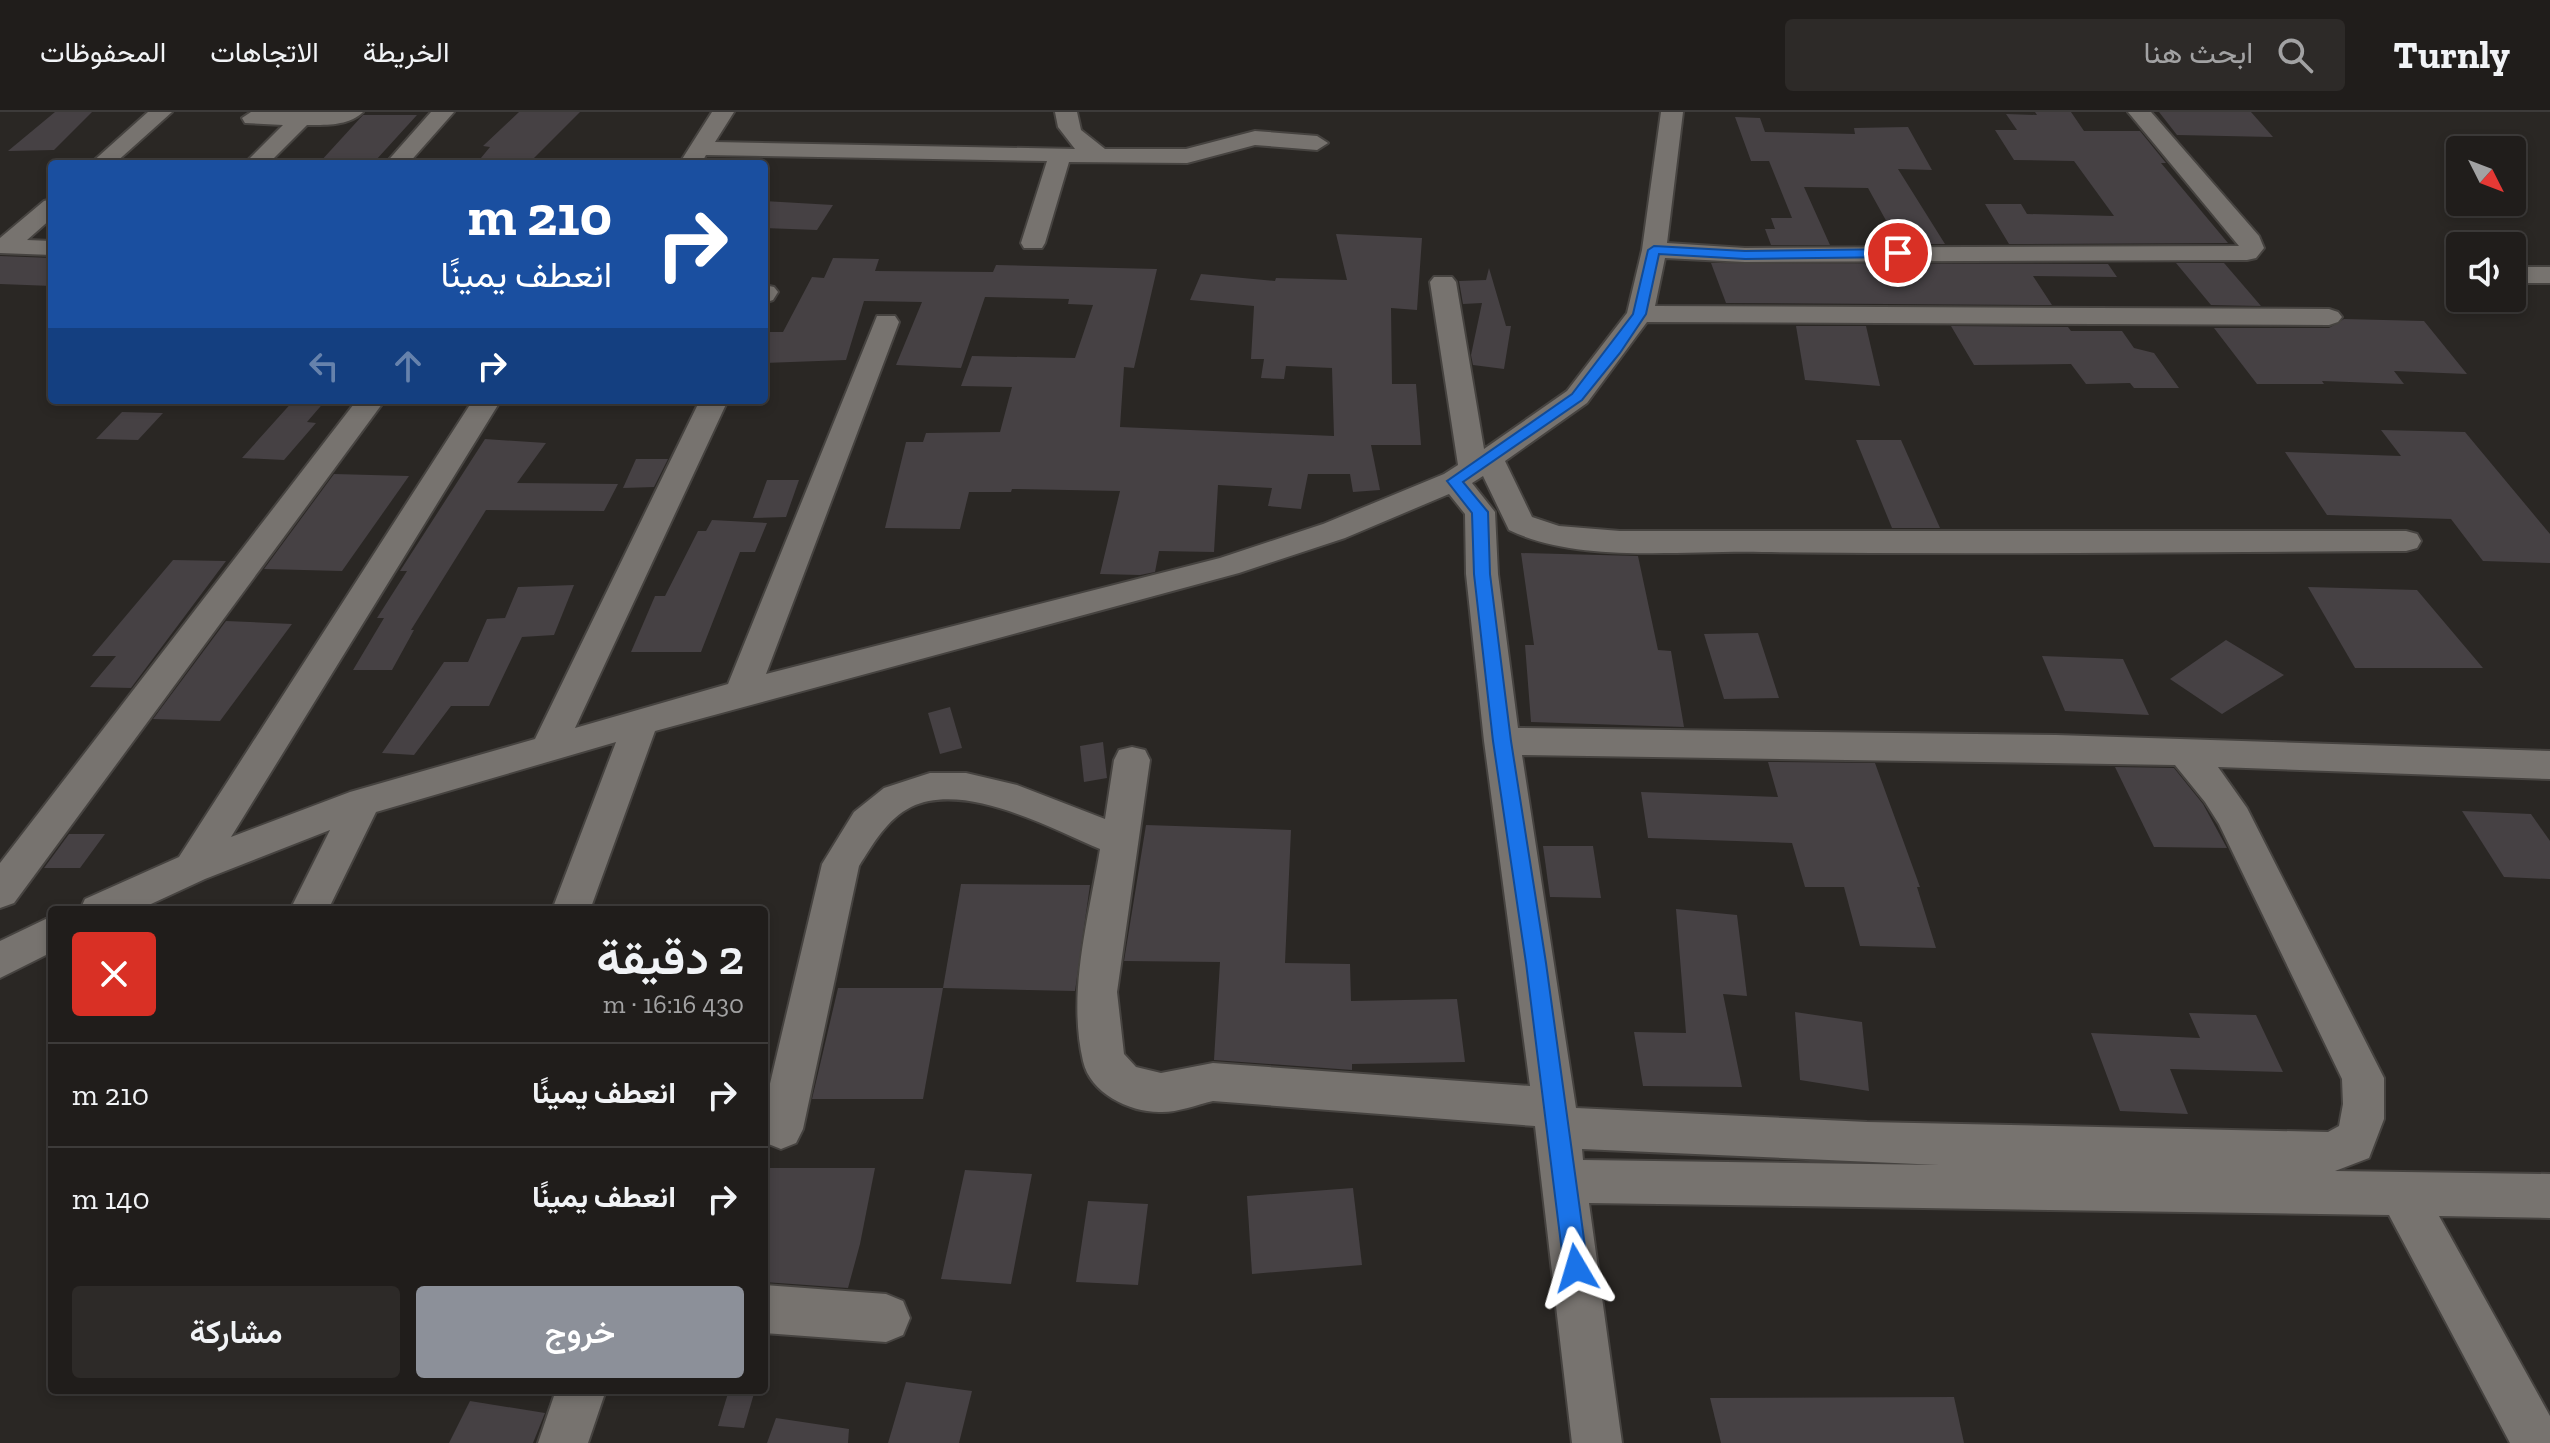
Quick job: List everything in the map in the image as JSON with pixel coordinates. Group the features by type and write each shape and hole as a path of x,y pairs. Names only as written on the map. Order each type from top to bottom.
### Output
{"street":[{"path":"106,160 161,112"},
{"path":"253,118 340,118 352,112"},
{"path":"400,160 443,112"},
{"path":"694,156 723,112"},
{"path":"1066,112 1066,126 1071,135 1100,156"},
{"path":"108,906 192,868 363,802 642,720 1228,566 1334,531 1473,470 1577,397 1640,314 1654,250 1672,112"},
{"path":"1654,250 1745,255 2247,253 2252,248 2250,241 2139,112"},
{"path":"259,160 301,119"},
{"path":"694,156 1187,156 1255,138 1317,143"},
{"path":"1033,243 1060,155"},
{"path":"2,248 48,209"},
{"path":"2,248 48,248"},
{"path":"2526,275 2550,275"},
{"path":"1443,282 1480,512 1482,574 1502,741 1557,1117 1597,1443"},
{"path":"1640,314 2329,317"},
{"path":"742,693 886,322"},
{"path":"0,892 368,404"},
{"path":"192,868 484,404"},
{"path":"549,746 712,404"},
{"path":"1473,470 1529,530 1590,538 1911,544 2406,541"},
{"path":"572,906 642,720"},
{"path":"1502,741 2185,753 2550,765"},
{"path":"1132,760 1097,992 1104,1062 1121,1081 1138,1090 1161,1093 1213,1082 1557,1117 1867,1143 2328,1153 2353,1143 2361,1129 2367,1102 2363,1078 2234,818 2218,792 2185,753"},
{"path":"781,1129 841,864 852,840 881,807 916,790 939,784 970,785 1120,841"},
{"path":"311,906 363,802"},
{"path":"0,961 48,935"},
{"path":"1565,1181 2550,1196"},
{"path":"2402,1194 2537,1443"},
{"path":"768,1309 886,1318"},
{"path":"563,1443 580,1394"}],"building":[{"path":"55,112 92,112 54,150 8,151"},
{"path":"519,112 580,112 532,160 479,160 490,147 483,146"},
{"path":"2035,112 2071,112 2084,131 2140,131 2166,163 2161,163 2228,243 2009,244 1985,204 2021,204 2027,214 2114,216 2074,161 2014,160 1995,130 2017,130 2006,114 2037,115"},
{"path":"2159,112 2251,112 2273,137 2177,135"},
{"path":"363,115 417,115 376,160 322,160"},
{"path":"1735,117 1760,118 1765,132 1855,134 1854,128 1908,127 1932,170 1898,169 1945,244 1899,244 1868,188 1804,187 1830,245 1771,245 1765,229 1775,229 1771,218 1792,218 1769,161 1751,161"},
{"path":"768,201 833,205 817,230 768,228"},
{"path":"1336,234 1422,238 1417,310 1391,308 1392,384 1416,384 1421,445 1371,445 1380,490 1353,492 1350,474 1308,474 1301,509 1268,506 1272,488 1218,485 1214,552 1159,551 1155,572 1140,575 1100,574 1120,491 1012,489 1011,492 969,492 960,529 885,528 906,442 923,442 926,433 1000,432 1012,387 961,386 972,356 1075,358 1093,305 1068,304 1069,299 985,297 961,368 896,365 922,302 864,301 846,360 768,363 768,332 783,332 812,277 824,278 833,258 879,259 875,271 993,272 996,265 1157,269 1134,368 1124,367 1120,427 1334,436 1332,368 1286,366 1284,379 1261,378 1264,359 1251,359 1254,306 1190,300 1201,274 1275,281 1276,278 1347,280"},
{"path":"0,256 48,258 48,286 0,284"},
{"path":"1711,263 2108,264 2117,277 2033,276 2052,305 1726,303"},
{"path":"2176,263 2224,263 2261,306 2211,305"},
{"path":"1489,268 1506,326 1511,326 1504,369 1473,365 1471,355 1482,303 1463,304 1459,281 1486,280"},
{"path":"2344,319 2424,321 2467,374 2394,371 2404,384 2322,381 2324,384 2257,384 2214,328 2329,328"},
{"path":"1796,326 1866,326 1880,386 1805,380"},
{"path":"1951,326 2068,327 2071,331 2122,331 2134,348 2154,353 2179,388 2134,388 2130,383 2086,384 2071,364 1974,365"},
{"path":"290,404 323,404 307,422 316,423 284,460 242,458"},
{"path":"122,412 163,413 138,440 96,439"},
{"path":"2381,430 2465,432 2550,534 2550,563 2483,561 2451,519 2327,515 2285,452 2401,456"},
{"path":"485,439 546,443 517,483 618,484 604,511 486,510 411,630 414,630 392,670 353,670 384,618 377,618 407,571 400,571"},
{"path":"1856,440 1901,440 1940,528 1892,528"},
{"path":"636,459 668,459 654,487 623,488"},
{"path":"334,474 409,476 342,571 264,569"},
{"path":"767,480 799,480 786,517 753,518"},
{"path":"712,520 767,523 755,552 740,552 701,652 631,652 655,596 665,596 698,531 706,531"},
{"path":"1521,553 1638,556 1658,650 1671,651 1684,727 1531,722 1525,645 1534,645"},
{"path":"173,560 226,561 131,688 90,687 116,656 92,656"},
{"path":"574,585 554,635 522,637 489,706 451,706 414,755 382,753 444,662 468,662 487,619 505,618 518,587"},
{"path":"2308,587 2417,590 2483,668 2355,668"},
{"path":"226,621 292,624 220,721 153,719"},
{"path":"1758,633 1779,698 1724,699 1704,634"},
{"path":"2226,640 2284,675 2222,714 2170,679"},
{"path":"2042,656 2123,659 2149,715 2065,711"},
{"path":"950,707 962,748 940,754 928,713"},
{"path":"1103,742 1107,778 1084,782 1080,746"},
{"path":"1768,762 1875,763 1920,887 1917,887 1936,948 1860,946 1844,887 1805,887 1792,843 1648,838 1641,792 1778,797"},
{"path":"2115,767 2174,768 2203,804 2227,848 2154,847"},
{"path":"2462,811 2531,814 2550,841 2550,879 2504,877"},
{"path":"1146,825 1291,830 1285,963 1350,964 1351,1001 1457,999 1465,1062 1352,1064 1352,1070 1214,1060 1220,962 1124,961"},
{"path":"69,834 105,834 80,868 44,868"},
{"path":"1543,846 1593,846 1601,898 1550,897"},
{"path":"961,884 1090,885 1075,991 943,988"},
{"path":"1676,909 1737,915 1747,996 1723,994 1742,1087 1643,1086 1634,1032 1686,1033"},
{"path":"838,988 943,988 923,1099 812,1099"},
{"path":"1795,1012 1862,1022 1869,1091 1800,1080"},
{"path":"2189,1013 2256,1015 2283,1072 2170,1069 2188,1114 2120,1111 2091,1033 2200,1038"},
{"path":"768,1168 875,1168 848,1288 768,1282"},
{"path":"965,1170 1032,1174 1011,1284 941,1279"},
{"path":"1353,1188 1362,1265 1252,1274 1247,1196"},
{"path":"1088,1201 1148,1204 1138,1285 1076,1282"},
{"path":"906,1382 972,1391 959,1443 888,1443"},
{"path":"728,1394 754,1394 744,1428 718,1426"},
{"path":"1954,1397 1964,1443 1721,1443 1710,1398"},
{"path":"470,1401 545,1413 533,1443 449,1443"},
{"path":"776,1418 849,1429 848,1443 767,1443"}],"route":[{"path":"1576,1268 1536,963 1502,741 1482,574 1480,512 1454,481 1577,397 1640,314 1654,250 1745,255 1898,253"}]}
